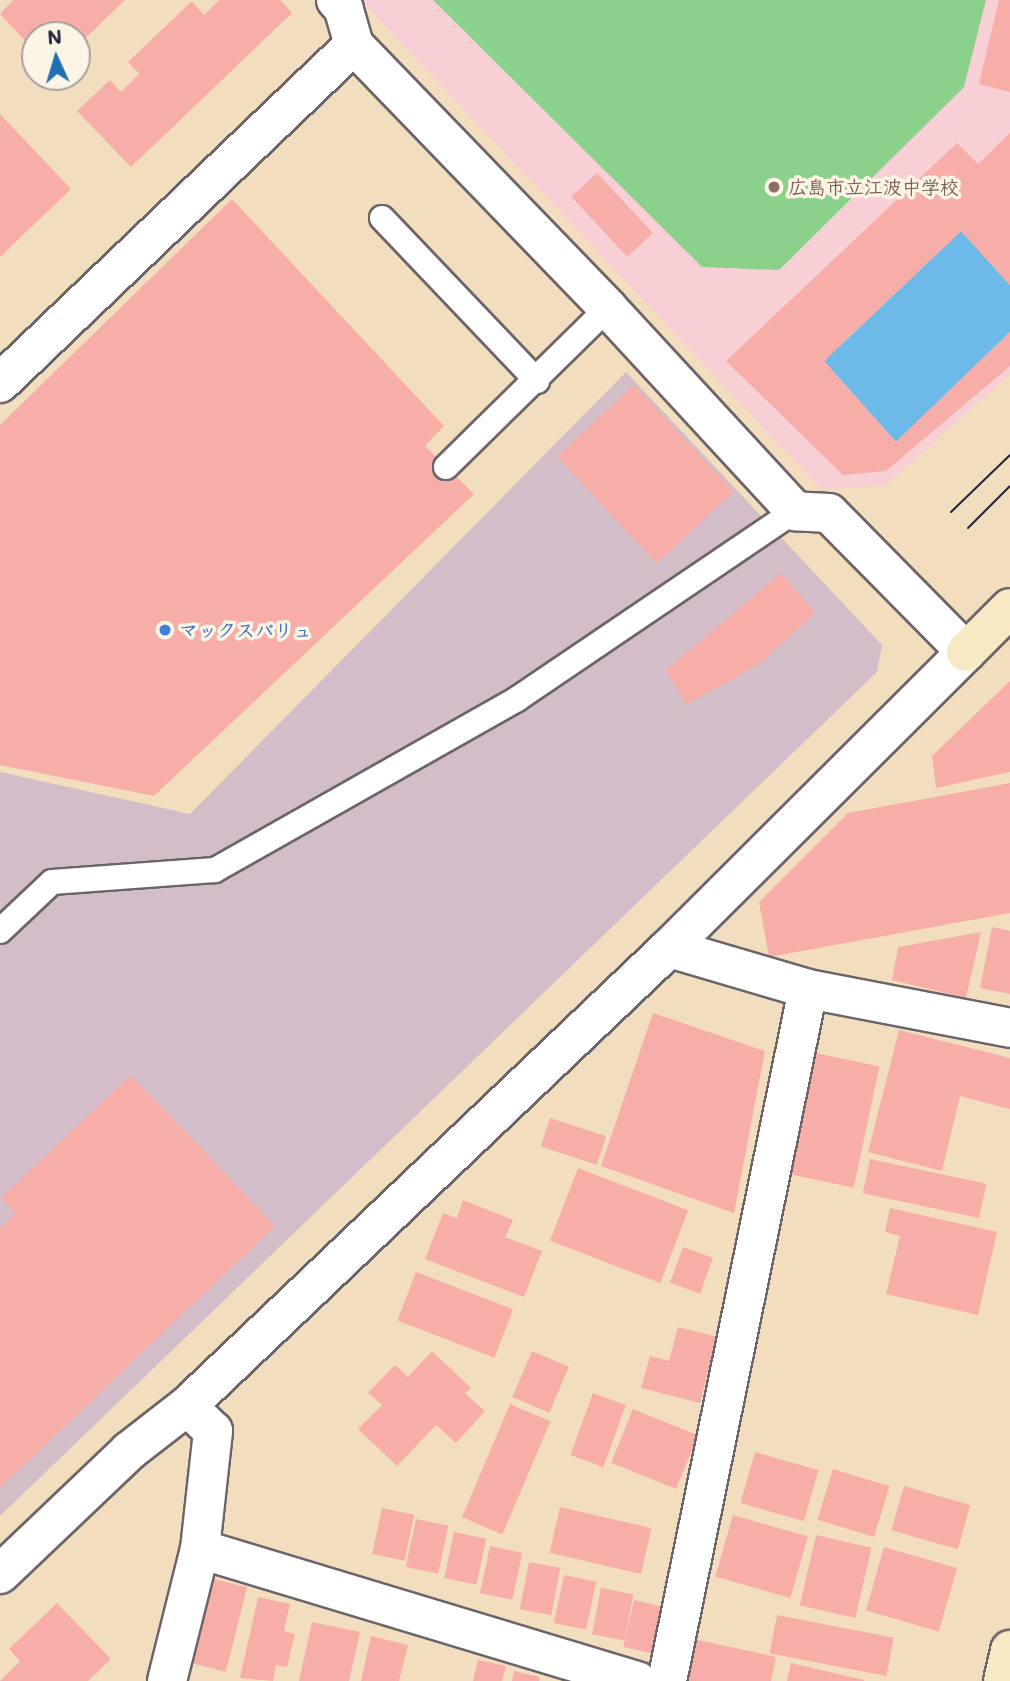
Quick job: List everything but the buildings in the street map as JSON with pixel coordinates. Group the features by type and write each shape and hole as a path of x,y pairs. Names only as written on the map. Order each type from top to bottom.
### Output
{"street":[{"path":"336,0 344,9 354,46 608,309 795,511 829,513 966,652"},
{"path":"0,383 354,46"},
{"path":"0,1574 130,1451 187,1406 669,948 1010,608"},
{"path":"669,948 808,989 1010,1028"},
{"path":"667,1681 808,989"},
{"path":"167,1681 200,1549 213,1431 187,1406"},
{"path":"200,1549 637,1681"},
{"path":"1003,1681 1010,1650"}],"lane":[{"path":"382,218 537,381"},
{"path":"446,467 608,309"},
{"path":"0,931 52,882 215,870 517,699 795,511"}],"shaded area":[{"name":"広島市立江波中学校","path":"361,0 1010,0 1010,374 886,485 822,490"},
{"path":"626,372 882,645 877,672 0,1516 0,772 190,814"}],"green space":[{"path":"433,0 986,0 964,87 779,270 702,267"}],"water":[{"path":"961,231 1010,285 1010,332 896,442 824,361"}],"tram line":[{"path":"951,512 1010,455"},
{"path":"968,528 1010,486"}],"place":[{"name":"広島市立江波中学校","path":"774,187"},
{"name":"マックスバリュ","path":"165,630"}]}
